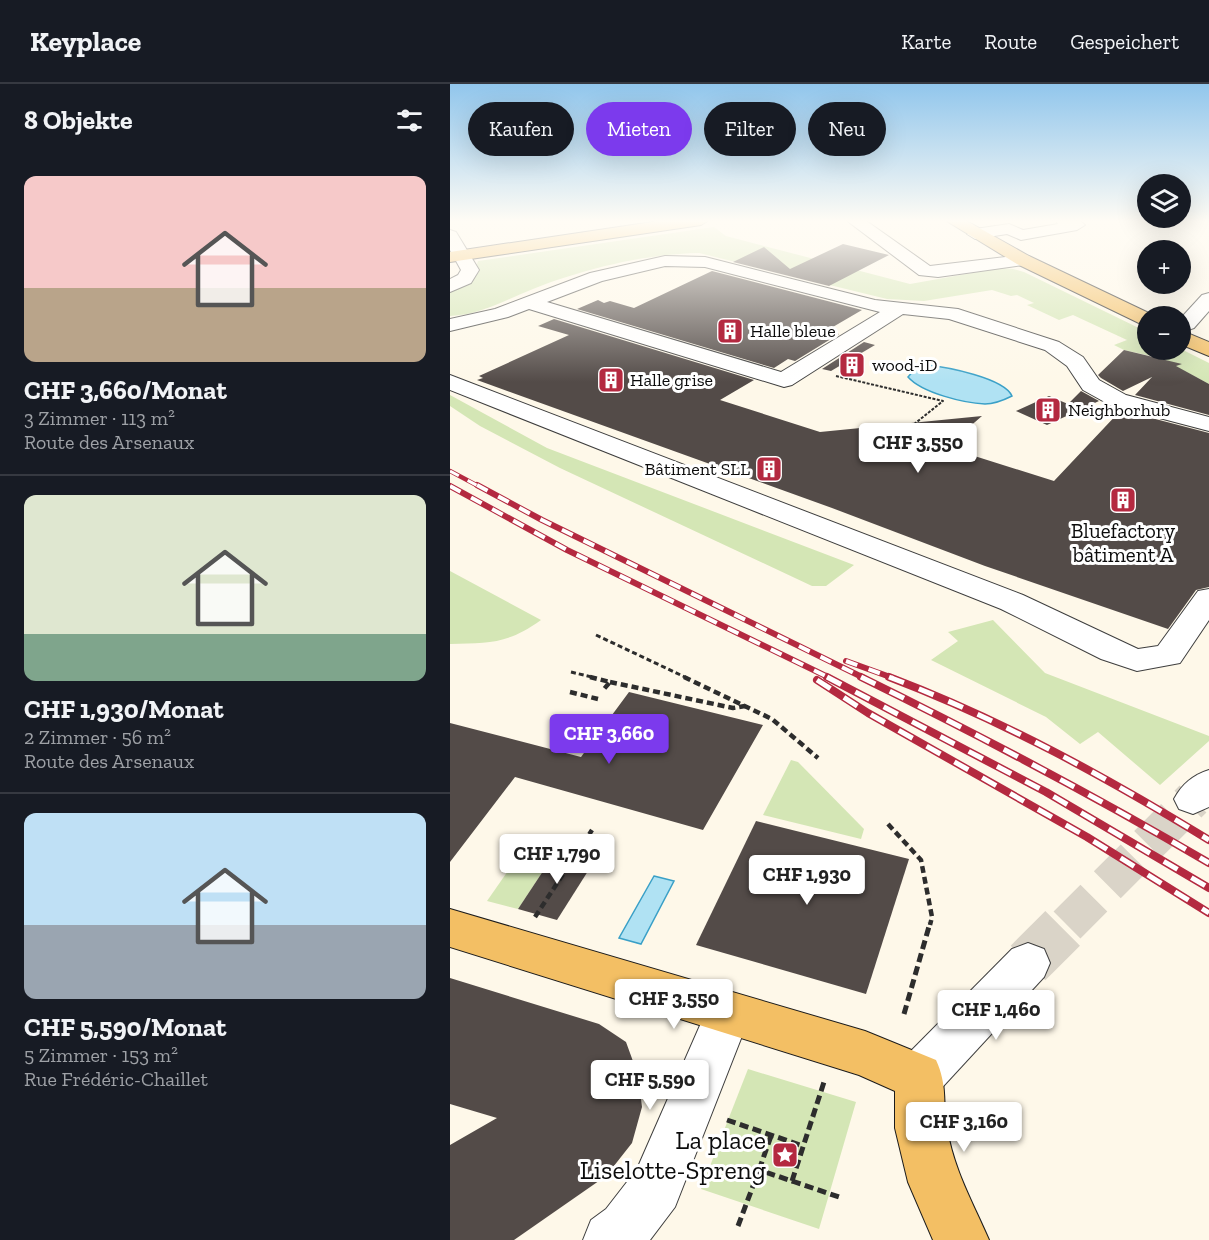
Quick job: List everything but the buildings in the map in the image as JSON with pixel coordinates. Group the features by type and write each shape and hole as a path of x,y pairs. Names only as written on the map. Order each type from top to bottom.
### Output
{"main road":[{"path":"1052,274 1137,315"},
{"path":"1191,341 1209,350"},
{"path":"450,928 865,1054 919,1077 921,1128 935,1182 961,1240"}],"street":[{"path":"450,286 465,279 468,274"},
{"path":"450,325 501,312 609,274"},
{"path":"751,274 875,306 951,313 1031,338 1052,346 1075,362 1091,385 1118,400 1209,424"},
{"path":"1191,319 1209,299"},
{"path":"527,302 784,380 900,308"},
{"path":"450,382 1012,602 1113,652 1137,660 1168,655 1209,598"},
{"path":"919,1077 1028,963"},
{"path":"611,1240 626,1228 656,1188 728,1013"}],"path":[{"path":"803,367 877,387 884,386 943,401 913,425 966,442 957,451"},
{"path":"596,635 772,719 818,758"},
{"path":"571,672 734,708 745,706"},
{"path":"604,689 610,682"},
{"path":"570,692 598,699"},
{"path":"888,824 921,860 932,917 904,1014"},
{"path":"514,948 592,830"},
{"path":"792,1181 824,1082"},
{"path":"720,1118 803,1146"},
{"path":"738,1226 771,1136"},
{"path":"759,1170 839,1197"}],"green space":[{"path":"477,274 577,274 482,310 461,315 450,316 450,289 471,280"},
{"path":"785,274 871,274 910,284 967,274 1028,274 1137,327 1137,353 1114,345 1127,340 1073,315 1059,320 1027,305 1034,303 1017,295 1011,296 992,290 924,301 887,299"},
{"path":"1191,354 1209,363 1209,384 1164,360 1191,360"},
{"path":"450,395 547,448 854,565 826,586 812,586 560,468 480,426 450,406"},
{"path":"450,571 541,620 518,634 498,641 450,644"},
{"path":"993,620 1045,673 1209,736 1209,741 1160,785 1098,732 1080,744 1046,717 931,660 958,641 948,632"},
{"path":"791,760 798,762 864,829 861,839 763,815"},
{"path":"528,842 557,850 518,909 487,901"},
{"path":"748,1069 856,1102 819,1229 701,1189"}],"water":[{"path":"927,365 961,371 987,379 1007,390 1012,396 996,403 985,404 966,402 933,392 914,383 908,377 915,369"},
{"path":"654,876 674,881 641,944 619,938"}],"tunnel":[{"path":"1067,925 1193,799"},
{"path":"1028,963 1068,923"}],"railway":[{"path":"450,471 480,487"},
{"path":"477,485 542,520 864,678"},
{"path":"450,486 567,550 830,678"},
{"path":"846,661 893,678"},
{"path":"827,677 1046,792 1209,888"},
{"path":"861,677 1036,767 1209,863"},
{"path":"889,677 972,712 1053,751 1209,840"},
{"path":"817,680 868,713 1087,837 1209,913"}],"place":[{"name":"Halle bleue","path":"730,331"},
{"name":"wood-iD","path":"852,365"},
{"name":"Halle grise","path":"611,380"},
{"name":"Neighborhub","path":"1048,410"},
{"name":"Bâtiment SLL","path":"769,469"},
{"name":"Bluefactory bâtiment A","path":"1123,500"},
{"name":"La place Liselotte-Spreng","path":"785,1155"}]}
